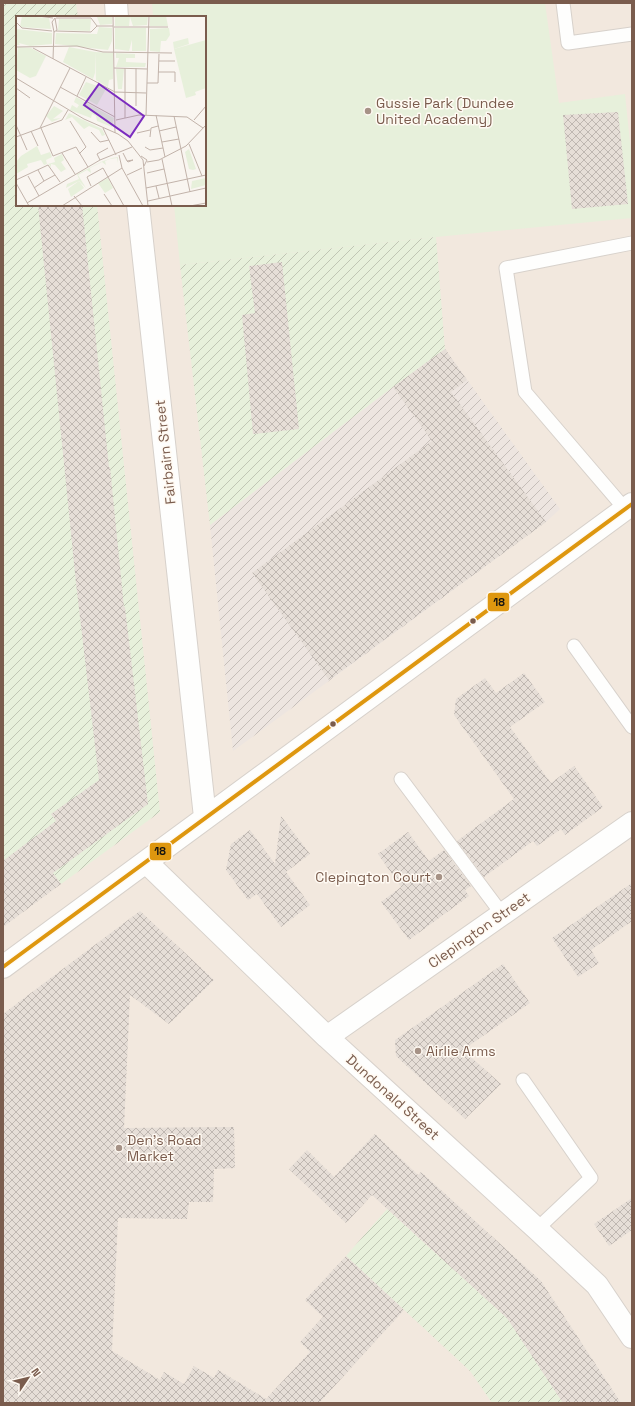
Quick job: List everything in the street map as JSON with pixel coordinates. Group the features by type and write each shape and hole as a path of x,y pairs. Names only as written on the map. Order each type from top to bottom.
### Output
{"street":[{"path":"116,3 117,16"},
{"name":"Fairbairn Street","path":"138,206 205,817"},
{"path":"3,967 205,817 629,507"},
{"name":"Clepington Street","path":"327,1037 632,823"},
{"name":"Dundonald Street","path":"146,862 327,1037 597,1285 632,1337"}],"lane":[{"path":"563,3 568,43 632,34"},
{"path":"629,507 525,392 506,268 632,243"},
{"path":"574,646 632,727"},
{"path":"401,779 502,914"},
{"path":"523,1080 590,1178 537,1229"}],"shaded area":[{"path":"3,3 632,3 632,1403 3,1403"},
{"path":"445,349 560,509 546,522 233,751 210,525"}],"green space":[{"path":"3,3 76,3 78,16 16,16 16,206 97,206 160,812 61,884 29,842 3,861"},
{"name":"Gussie Park (Dundee United Academy)","path":"152,3 545,3 559,103 625,94 632,162 632,218 436,237 180,265 174,206 206,206 206,16 153,16"},
{"path":"436,237 445,349 210,525 180,265"},
{"path":"387,1209 507,1318 563,1403 492,1403 470,1371 346,1256"}],"building":[{"path":"618,112 628,204 572,209 563,115"},
{"path":"38,206 82,206 124,607 148,804 53,873 61,884 3,927 3,861 56,821 51,814 99,780 76,583"},
{"path":"282,262 299,429 253,434 242,315 255,313 249,266"},
{"path":"445,349 467,380 451,392 546,522 329,680 252,573 432,441 393,387"},
{"path":"524,673 545,702 510,727 551,783 574,766 603,807 565,835 561,829 537,846 533,841 484,877 457,841 514,799 454,715 456,699 485,678 496,693"},
{"path":"281,816 310,854 286,872 310,905 281,927 257,894 248,900 226,870 231,844 250,830 275,864"},
{"name":"Clepington Court","path":"408,832 429,861 444,850 471,886 465,890 469,896 409,940 381,902 401,887 378,854"},
{"path":"632,883 632,921 591,950 599,963 578,977 552,938"},
{"name":"Den's Road Market","path":"140,911 214,980 169,1024 130,995 124,1128 234,1127 235,1168 214,1169 213,1202 189,1202 187,1219 118,1218 112,1351 160,1380 164,1372 184,1384 194,1366 214,1378 218,1370 266,1399 310,1352 300,1342 323,1317 305,1300 346,1256 404,1310 319,1403 3,1403 3,1014"},
{"path":"503,964 530,1003 463,1050 501,1084 465,1119 396,1056 395,1040"},
{"path":"375,1134 418,1175 421,1172 541,1281 621,1403 563,1403 507,1318 372,1195 346,1223 289,1169 307,1150 334,1177"},
{"path":"632,1198 632,1230 609,1246 594,1224"}],"transit line":[{"name":"18","path":"3,967 632,504"}],"place":[{"name":"Gussie Park (Dundee United Academy)","path":"368,111"},
{"name":"Clepington Court","path":"439,877"},
{"name":"Airlie Arms","path":"418,1051"},
{"name":"Den's Road Market","path":"119,1148"}]}
